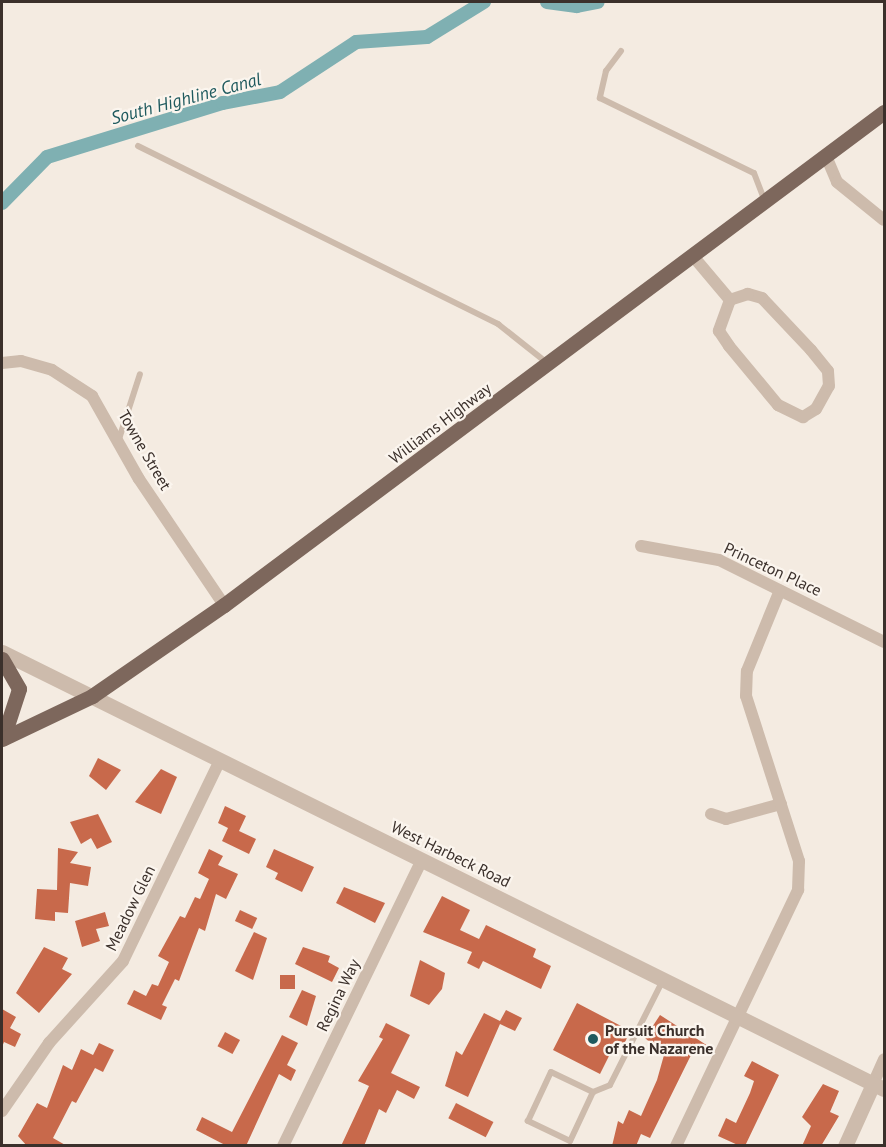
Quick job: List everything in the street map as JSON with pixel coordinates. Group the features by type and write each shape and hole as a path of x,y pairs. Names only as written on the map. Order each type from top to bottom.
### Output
{"main road":[{"name":"Williams Highway","path":"2,739 92,696 224,605 885,112"},
{"path":"2,659 19,689 2,739"}],"street":[{"path":"826,156 837,182 885,220"},
{"path":"692,255 730,300"},
{"path":"747,294 762,298 828,371 829,386 816,409 803,417 778,405 729,346 719,331 730,300 747,294"},
{"name":"Towne Street","path":"2,363 21,361 71,381 103,410 118,439 224,605"},
{"name":"Princeton Place","path":"641,546 673,548 719,560 885,642"},
{"path":"676,1146 798,890 799,861 746,696 747,671 780,590"},
{"name":"West Harbeck Road","path":"2,652 879,1086"},
{"name":"Meadow Glen","path":"2,1111 49,1043 123,961 220,760"},
{"path":"711,814 726,819 781,804"},
{"name":"Regina Way","path":"283,1146 422,860"},
{"path":"845,1146 879,1086 885,1059"}],"lane":[{"path":"621,51 606,71 600,98 754,173 765,202"},
{"path":"138,146 498,324 549,364"},
{"path":"118,439 140,374"},
{"path":"593,1092 551,1072 528,1122 570,1142 593,1092 610,1085 664,980"}],"building":[{"path":"98,758 121,770 106,790 89,776"},
{"path":"161,769 177,777 161,814 135,802"},
{"path":"225,806 246,816 239,831 256,839 249,854 222,841 228,828 218,823"},
{"path":"98,814 112,842 97,849 91,838 81,844 70,822"},
{"path":"58,848 78,852 70,863 91,867 88,886 70,883 68,913 55,912 55,921 35,919 37,889 57,890"},
{"path":"209,849 223,856 218,865 238,874 226,899 216,894 205,931 199,928 179,981 175,979 162,1005 167,1007 161,1020 127,1004 134,990 146,996 152,984 158,986 169,962 158,956 180,916 185,918 195,897 200,899 209,879 198,873"},
{"path":"274,849 314,867 302,892 275,879 278,873 266,867"},
{"path":"344,887 385,903 375,923 336,903"},
{"path":"442,896 470,910 460,930 479,939 486,925 536,949 533,957 551,966 541,989 483,961 479,969 467,963 472,952 423,932"},
{"path":"240,910 257,918 252,929 235,921"},
{"path":"105,912 109,926 96,929 100,941 82,947 75,921"},
{"path":"254,932 267,938 253,980 235,971"},
{"path":"44,947 68,958 62,969 72,974 39,1013 16,993"},
{"path":"303,947 330,956 328,962 339,968 332,982 295,964"},
{"path":"420,960 445,973 442,989 429,1005 410,996"},
{"path":"280,975 295,975 295,989 280,989"},
{"path":"302,990 316,996 307,1026 289,1017"},
{"name":"Pursuit Church of the Nazarene","path":"577,1003 623,1027 621,1032 628,1036 623,1046 616,1042 600,1074 553,1050"},
{"path":"2,1009 16,1017 10,1028 21,1034 15,1047 4,1042 2,1047"},
{"path":"506,1010 522,1018 515,1031 500,1024 468,1097 445,1086 456,1051 462,1055 484,1013 500,1021"},
{"path":"660,1015 708,1046 703,1056 693,1051 650,1138 641,1134 636,1146 612,1146 618,1121 623,1124 629,1110 641,1116 657,1080 664,1055 645,1038"},
{"path":"386,1023 410,1035 391,1073 420,1087 414,1099 397,1090 386,1113 379,1109 364,1146 341,1146 369,1086 358,1081 383,1039 379,1037"},
{"path":"225,1032 240,1040 232,1054 217,1046"},
{"path":"282,1035 298,1043 287,1065 296,1070 291,1081 279,1074 246,1146 227,1146 196,1130 202,1117 232,1132"},
{"path":"99,1043 114,1050 103,1072 95,1068 76,1103 72,1101 53,1138 67,1146 27,1146 18,1136 37,1103 47,1108 63,1065 72,1070 81,1049 93,1055"},
{"path":"752,1061 779,1075 745,1146 740,1146 718,1136 726,1118 736,1123 750,1093 754,1081 744,1076"},
{"path":"823,1084 839,1091 830,1112 839,1116 821,1146 802,1146 811,1126 802,1117"},
{"path":"456,1103 493,1122 486,1137 448,1118"}],"waterway":[{"name":"South Highline Canal","path":"2,203 47,157 223,103 280,92 356,42 427,37 484,2"},
{"name":"South Highline Canal","path":"547,2 577,6 598,2"}],"place":[{"name":"Pursuit Church of the Nazarene","path":"593,1039"}]}
